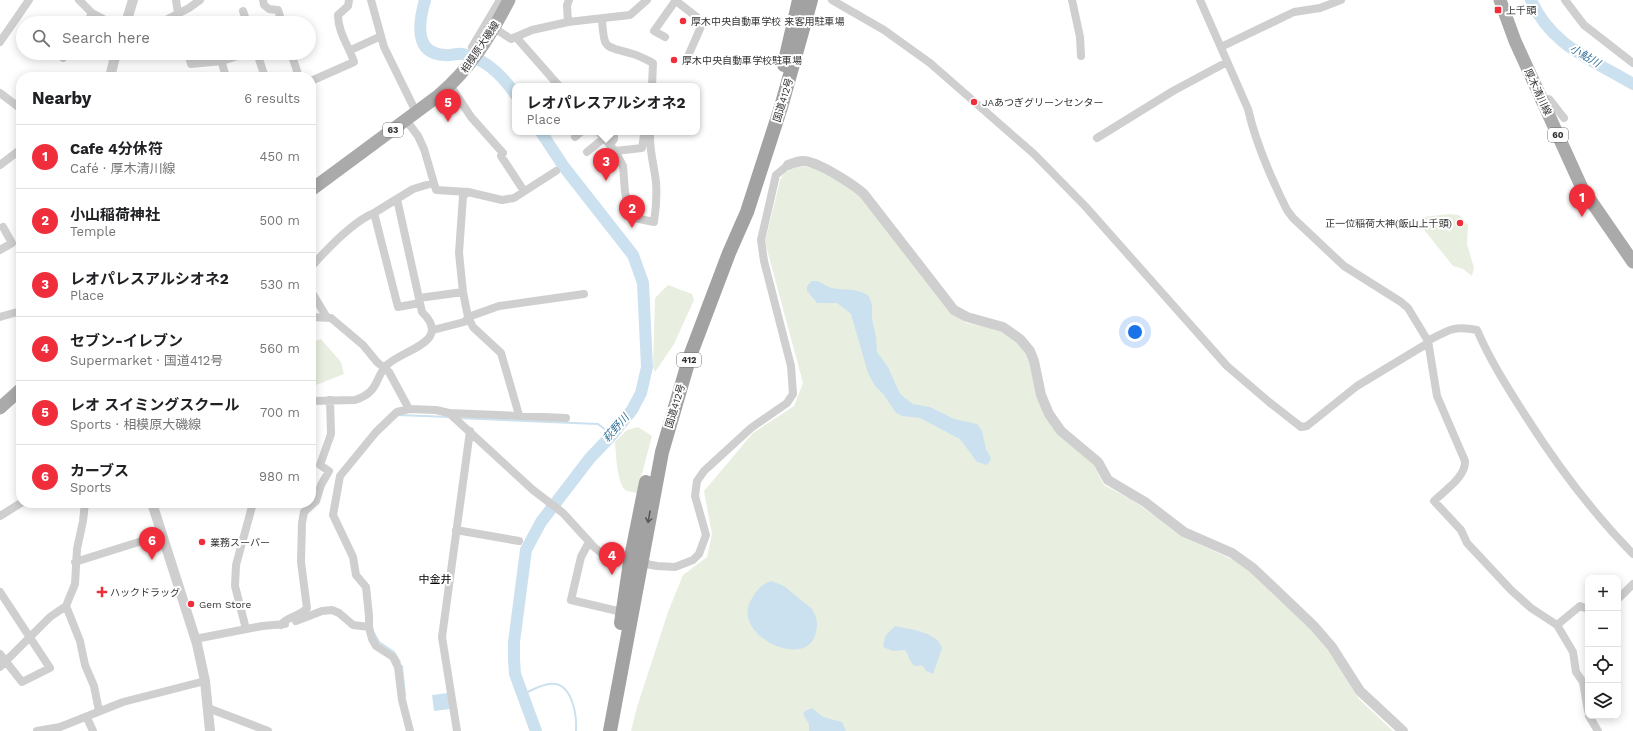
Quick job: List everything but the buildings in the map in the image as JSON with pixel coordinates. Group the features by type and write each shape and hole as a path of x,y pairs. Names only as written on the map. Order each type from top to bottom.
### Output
{"highway":[{"name":"国道412号","path":"610,731 647,476 683,354 740,208 774,104 800,0"},
{"name":"国道412号","path":"600,731 622,612 672,414 690,356 729,253 747,212 781,107 811,0"}],"main road":[{"name":"相模原大磯線","path":"316,186 450,86 470,65 477,48 494,28 509,0"},
{"name":"厚木清川線","path":"1500,0 1515,41 1582,188 1633,262"},
{"path":"0,408 16,394"}],"street":[{"path":"18,16 29,0"},
{"path":"80,0 92,13 98,16"},
{"path":"128,16 133,0"},
{"path":"176,0 178,14"},
{"path":"174,16 200,0"},
{"path":"264,0 264,5 269,10 278,10 280,16"},
{"path":"316,79 354,62 351,50 338,27 338,15 348,6 349,0"},
{"path":"371,0 384,46 418,136 424,148 436,190 468,192 508,200 514,198 556,171"},
{"path":"477,48 500,0"},
{"path":"568,22 567,5 569,0"},
{"path":"494,28 511,39 532,30 568,22 630,15 647,0"},
{"path":"665,37 654,31 676,0 703,22 685,63"},
{"path":"832,0 884,30 930,63 1034,154 1085,206 1227,366 1301,427 1307,426 1357,386 1448,330 1462,326 1477,330 1488,354 1553,459 1613,533 1633,554"},
{"path":"1072,0 1080,37 1081,56"},
{"path":"1200,0 1248,109 1251,125 1271,175 1293,218 1344,266 1408,308 1428,342 1437,396 1465,461 1465,466 1460,476 1434,501 1461,530 1467,543 1511,590 1531,608 1557,626 1573,652 1576,672 1582,682 1585,697"},
{"path":"1221,47 1294,12 1320,8 1341,0"},
{"path":"1565,0 1584,25 1633,63"},
{"path":"243,11 245,16"},
{"path":"0,42 16,19"},
{"path":"602,19 603,37 606,45 610,49 634,54 655,64 652,83"},
{"path":"351,50 381,36"},
{"path":"516,36 556,83"},
{"path":"110,72 111,60"},
{"path":"190,64 207,60"},
{"path":"221,60 224,72"},
{"path":"259,60 263,72"},
{"path":"293,60 297,72"},
{"path":"1097,138 1173,91 1227,62"},
{"path":"450,86 471,116 503,153 500,156 509,166 524,191"},
{"path":"0,93 16,105"},
{"path":"1542,99 1549,99 1564,116"},
{"path":"587,152 601,135 613,148 623,166 625,192 630,217 654,222 657,204 656,182 649,146 650,135"},
{"path":"613,148 614,135"},
{"path":"613,148 642,148 644,135"},
{"path":"0,165 16,153"},
{"path":"449,413 547,501 563,513 589,542 605,556 635,563 676,567 687,564 699,554 706,535 695,496 697,481 704,471 751,428 788,404 793,394 791,366 764,261 761,240 776,175 788,165 798,161 808,162 846,180 864,194 954,310 971,319 1003,327 1012,332 1023,342 1034,361 1041,395 1050,414 1061,431 1098,462 1108,480 1145,502 1184,532 1232,553 1253,568 1313,624 1332,647 1360,691 1403,731"},
{"path":"316,261 327,249 362,219 413,189 433,183"},
{"path":"468,192 463,196 459,230 459,253 463,292 469,319 472,327 500,353 519,415"},
{"path":"316,401 355,400 362,398 378,382 384,368 391,362 422,344 430,337 433,330 431,321 422,312 397,199"},
{"path":"374,213 390,285 398,307 463,292"},
{"path":"0,250 12,242 6,230"},
{"path":"433,330 464,322 500,306 584,294"},
{"path":"316,299 326,316"},
{"path":"1,315 16,312"},
{"path":"316,317 326,316 331,318 363,345 384,368 390,372 409,409"},
{"path":"316,501 321,485 328,471 320,465 332,434 330,400"},
{"path":"410,731 402,700 398,666 391,655 376,646 369,627 366,586 356,575 353,558 333,516 340,476 376,432 398,412 409,409 436,410 449,413 566,418"},
{"path":"456,731 442,637 470,431"},
{"path":"0,516 16,506"},
{"path":"3,664 50,617 66,606 75,584 75,562 85,508"},
{"path":"153,508 195,639 205,681 210,731"},
{"path":"246,629 235,586 236,565 252,508"},
{"path":"281,625 283,621 303,613 307,608 301,562 302,523 304,512 308,508"},
{"path":"456,530 519,542"},
{"path":"75,562 161,535"},
{"path":"589,542 580,557 570,600 622,612"},
{"path":"1621,596 1633,584"},
{"path":"0,592 50,668 22,682 3,664 0,654"},
{"path":"66,606 77,631 85,665 94,686 99,711"},
{"path":"1557,626 1580,606 1585,608"},
{"path":"195,639 212,637 246,629 281,625 302,620 322,611 332,610 353,625 369,627"},
{"path":"37,731 60,727 87,718 99,711 123,702 205,681"},
{"path":"208,708 268,731"},
{"path":"87,718 93,731"},
{"path":"205,731 209,719"},
{"path":"1591,719 1598,731"}],"green space":[{"path":"799,166 813,168 847,186 866,202 950,312 966,323 997,329 1015,340 1028,356 1038,400 1094,465 1104,485 1132,500 1190,540 1242,564 1314,632 1338,663 1359,699 1393,731 631,731 637,707 668,612 683,575 707,557 712,534 704,491 753,433 794,406 803,383 765,242 780,180 785,172"},
{"path":"1449,214 1459,215 1468,225 1467,244 1474,268 1472,276 1463,269 1453,266 1421,226 1424,217"},
{"path":"668,285 692,294 694,300 674,344 655,372 653,367 655,298"},
{"path":"321,339 341,362 344,374 316,385 316,341"},
{"path":"638,427 652,436 637,493 627,491 621,483 615,442 627,430"}],"water":[{"path":"812,281 818,281 832,288 859,291 869,296 872,305 872,319 876,337 877,352 888,367 900,394 913,404 930,407 954,419 977,424 982,431 986,449 991,458 989,463 986,465 977,462 960,439 920,418 902,416 896,413 884,395 875,386 868,373 851,314 837,303 817,303 807,291 807,286"},
{"path":"771,581 784,586 812,609 816,617 816,632 810,643 800,649 788,649 774,645 762,637 752,627 748,615 750,602 764,584"},
{"path":"895,626 922,632 935,638 939,643 942,648 933,674 926,671 923,666 914,665 905,650 893,651 883,647 885,636"},
{"path":"448,693 450,709 434,711 432,695"},
{"path":"812,708 823,717 842,722 846,731 809,731 809,724 803,714 805,711"}],"waterway":[{"name":"萩野川","path":"425,0 420,26 423,43 428,49 435,53 447,55 463,54 471,56 493,69 505,80 512,90"},
{"name":"小鮎川","path":"1531,0 1540,16 1562,41 1588,59 1633,84"},
{"name":"萩野川","path":"536,731 515,674 514,660 514,642 526,550 541,522 590,458 612,435 632,410 641,393 647,367 643,283 633,255 564,167 543,135"},
{"path":"398,415 450,417"},
{"path":"458,418 598,424 612,435"},
{"path":"374,633 379,642 394,652 400,662"},
{"path":"402,666 405,695"},
{"path":"523,694 549,684 557,684 563,687 572,700 576,731"}],"place":[{"name":"上千頭","path":"1498,10"},
{"name":"厚木中央自動車学校 来客用駐車場","path":"683,21"},
{"name":"厚木中央自動車学校駐車場","path":"674,60"},
{"name":"JAあつぎグリーンセンター","path":"974,102"},
{"name":"レオ スイミングスクール","path":"448,122"},
{"name":"レオパレスアルシオネ2","path":"606,181"},
{"name":"Cafe 4分休符","path":"1582,217"},
{"name":"正一位稲荷大神(飯山上千頭)","path":"1460,223"},
{"name":"小山稲荷神社","path":"632,228"},
{"name":"業務スーパー","path":"202,542"},
{"name":"カーブス","path":"152,560"},
{"name":"セブン-イレブン","path":"612,575"},
{"name":"ハックドラッグ","path":"102,592"},
{"name":"Gem Store","path":"191,604"}],"district":[{"name":"中金井","path":"435,579"}]}
